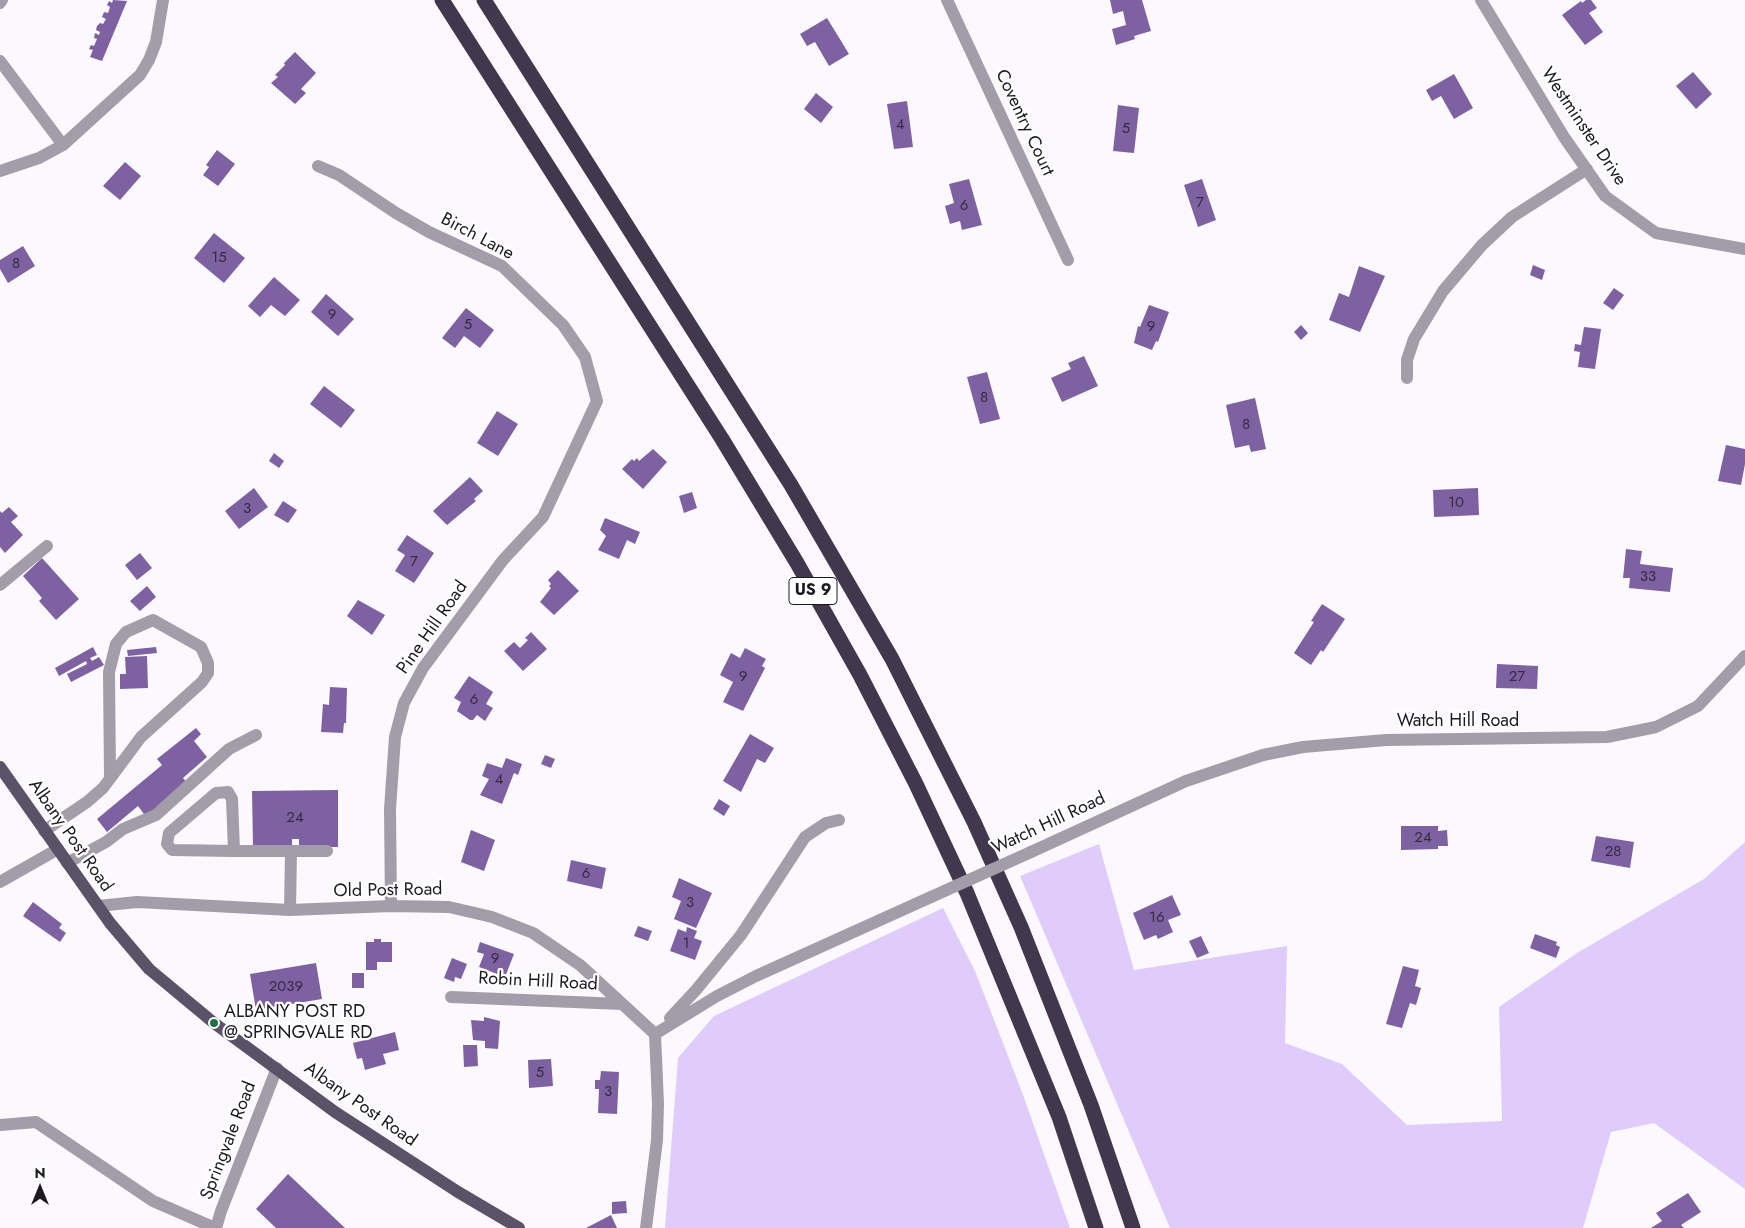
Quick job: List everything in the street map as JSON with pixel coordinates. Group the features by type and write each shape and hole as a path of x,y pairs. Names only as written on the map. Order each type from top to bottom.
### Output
{"highway":[{"name":"US 9","path":"442,0 722,438 797,563 860,676 916,784 967,892 1052,1100 1096,1228"},
{"name":"US 9","path":"484,0 776,461 828,545 892,659 965,804 1020,927 1088,1097 1133,1228"}],"main road":[{"name":"Albany Post Road","path":"0,767 98,906 149,969 214,1023 335,1112 458,1192 519,1228"}],"street":[{"path":"0,171 39,158 63,146 140,75 149,60 156,42 163,0"},
{"name":"Coventry Court","path":"948,0 1068,260"},
{"name":"Westminster Drive","path":"1481,0 1564,137 1605,196 1656,233 1745,249"},
{"path":"0,61 63,146"},
{"name":"Birch Lane","path":"318,166 339,175 396,213 429,232 502,266 563,325 585,358 597,400"},
{"path":"1407,378 1407,360 1414,339 1443,291 1482,245 1512,218 1587,169"},
{"name":"Pine Hill Road","path":"391,906 390,809 395,737 404,703 423,668 498,567 543,517 597,400"},
{"path":"0,585 47,546"},
{"path":"44,831 87,802 110,778 141,737 202,682 208,673 208,663 200,647 153,620 126,632 116,644 109,672 110,778"},
{"name":"Watch Hill Road","path":"655,1034 717,996 748,980 1186,781 1262,755 1303,747 1386,740 1607,737 1656,727 1698,706 1745,656"},
{"path":"67,862 106,842 123,829 156,815 229,749 256,735"},
{"path":"234,851 232,799 228,792 216,793 169,833 167,844 172,850 234,851 327,851"},
{"path":"646,1228 657,1140 658,1104 655,1034 696,990 730,949 805,837 826,823 839,820"},
{"path":"0,882 58,849"},
{"path":"290,910 291,851"},
{"name":"Old Post Road","path":"98,906 137,902 290,910 391,906 449,907 492,917 533,934 580,965 655,1034"},
{"name":"Robin Hill Road","path":"451,997 622,1004"},
{"name":"Springvale Road","path":"216,1228 220,1211 277,1068"},
{"path":"0,1125 36,1122 153,1201 216,1228"}],"shaded area":[{"path":"1745,842 1745,1189 1654,1123 1611,1132 1583,1228 1170,1228 1020,876 1099,844 1134,970 1287,946 1285,1043 1342,1064 1407,1125 1502,1121 1499,1007 1577,953 1704,879"},
{"path":"943,908 975,971 1022,1092 1070,1228 665,1228 678,1058 714,1016"}],"building":[{"path":"113,0 127,1 102,61 90,57 93,50 89,49 91,45 94,46 97,39 94,38 95,33 99,35 100,32 96,30 97,26 100,23 103,24 106,19 102,17 104,12 108,13 110,7 107,5 109,1 112,3"},
{"path":"1110,0 1142,0 1151,31 1134,36 1135,39 1116,45 1112,29 1126,25 1123,11 1113,14"},
{"path":"1586,0 1591,0 1597,8 1589,13 1603,32 1585,45 1562,15 1581,1 1582,3"},
{"path":"827,18 849,54 829,66 815,42 807,46 800,34"},
{"path":"295,52 316,73 301,89 306,93 295,104 271,83 278,77 275,75 285,65 284,63"},
{"path":"1693,72 1712,94 1696,109 1676,86"},
{"path":"1454,74 1473,108 1454,119 1441,96 1432,101 1426,90"},
{"path":"816,93 833,107 821,123 804,109"},
{"path":"907,101 913,147 894,149 887,104"},
{"path":"1118,105 1139,108 1134,153 1113,151"},
{"path":"217,150 235,164 218,186 203,175 209,167 206,165"},
{"path":"125,162 141,176 120,200 103,186"},
{"path":"969,179 982,225 962,230 960,221 950,224 945,206 954,203 949,184"},
{"path":"1202,179 1216,220 1198,227 1184,185"},
{"path":"214,233 245,258 224,283 194,258"},
{"path":"23,246 35,266 8,283 0,269 0,260"},
{"path":"1533,265 1545,270 1542,280 1530,275"},
{"path":"1359,266 1385,276 1360,332 1329,320 1339,293 1349,297"},
{"path":"274,277 300,300 285,316 271,305 260,317 248,306"},
{"path":"1614,288 1624,295 1613,310 1603,303"},
{"path":"326,294 354,319 338,336 311,312"},
{"path":"1149,305 1169,312 1158,342 1156,341 1152,350 1134,343 1138,326 1140,327"},
{"path":"466,308 494,330 480,348 464,336 455,348 442,338"},
{"path":"1301,325 1308,333 1301,340 1294,332"},
{"path":"1584,327 1601,329 1595,369 1578,367 1580,352 1574,351 1575,344 1581,345"},
{"path":"1084,356 1098,386 1062,402 1051,378 1071,369 1068,363"},
{"path":"987,372 1000,419 980,424 967,377"},
{"path":"324,386 355,410 341,428 310,404"},
{"path":"1255,398 1266,449 1251,452 1249,445 1235,448 1226,405"},
{"path":"497,411 518,424 498,456 477,443"},
{"path":"1726,445 1745,449 1745,464 1741,485 1718,481"},
{"path":"653,449 667,462 643,489 622,469 632,459 634,461 637,458 639,461"},
{"path":"274,453 284,461 279,468 269,461"},
{"path":"470,477 483,491 474,499 476,501 447,525 433,511"},
{"path":"254,488 268,507 239,529 225,511"},
{"path":"1478,488 1479,515 1434,517 1433,490"},
{"path":"692,492 697,508 684,513 679,496"},
{"path":"283,501 297,510 288,523 274,515"},
{"path":"9,507 18,516 11,522 23,535 5,553 0,547 0,511 2,513"},
{"path":"605,518 640,532 635,544 627,540 619,559 598,550 606,536 600,530"},
{"path":"407,535 434,553 414,583 395,571 405,555 397,550"},
{"path":"1626,549 1642,551 1640,564 1673,568 1670,592 1629,588 1630,578 1623,578"},
{"path":"140,553 152,568 137,580 125,565"},
{"path":"42,558 79,599 56,620 39,601 42,598 23,576"},
{"path":"558,570 579,591 554,615 540,602 551,588 548,580"},
{"path":"147,586 156,597 140,611 130,601"},
{"path":"358,600 385,615 372,635 347,616"},
{"path":"1322,604 1345,619 1323,652 1321,650 1311,665 1294,653 1314,622 1311,621"},
{"path":"531,632 547,649 523,671 504,651 514,642 520,648 528,640 525,638"},
{"path":"93,647 97,655 90,658 92,661 99,657 104,665 71,682 67,674 87,664 86,661 59,676 55,668"},
{"path":"156,647 157,653 128,656 127,650"},
{"path":"745,648 766,659 762,666 765,668 743,711 723,702 733,682 720,675 731,653 740,658"},
{"path":"147,656 148,688 120,689 120,674 126,674 125,657"},
{"path":"1497,664 1538,666 1537,689 1496,688"},
{"path":"469,676 493,692 486,704 493,708 485,721 477,715 473,720 470,720 457,711 461,702 454,698"},
{"path":"330,687 347,688 346,723 344,723 343,733 321,732 323,704 329,705"},
{"path":"196,728 201,734 194,741 207,757 183,778 188,784 147,818 138,806 107,832 97,819 162,765 157,759"},
{"path":"750,734 774,748 765,763 757,759 741,792 723,781"},
{"path":"545,755 555,759 551,768 541,764"},
{"path":"506,758 522,764 518,775 514,773 502,804 480,795 489,779 482,776 487,763 502,768"},
{"path":"338,790 338,847 299,847 299,839 292,839 292,847 253,847 252,791"},
{"path":"719,799 730,806 724,816 713,809"},
{"path":"1401,826 1438,826 1438,831 1447,830 1448,846 1438,846 1438,849 1401,850"},
{"path":"471,830 495,840 484,871 461,862"},
{"path":"1596,836 1634,842 1630,868 1591,861"},
{"path":"571,860 606,868 602,889 567,881"},
{"path":"679,878 712,893 696,928 674,919 681,901 672,897"},
{"path":"1172,895 1181,915 1168,920 1173,932 1158,939 1156,935 1144,940 1133,913"},
{"path":"33,902 62,924 59,928 66,933 60,942 23,916"},
{"path":"638,926 652,931 648,941 634,936"},
{"path":"687,927 697,931 694,938 702,941 695,960 670,951 678,929 686,932"},
{"path":"1535,934 1557,942 1556,945 1560,947 1556,958 1530,948"},
{"path":"1201,936 1209,953 1197,958 1189,941"},
{"path":"374,939 381,939 381,942 392,942 392,962 377,962 377,970 366,970 366,942 374,942"},
{"path":"480,942 514,954 505,977 479,967 484,954 477,952"},
{"path":"452,958 467,964 461,979 455,977 454,982 444,978"},
{"path":"316,963 322,999 256,1010 250,974"},
{"path":"1403,966 1419,970 1415,986 1421,988 1416,1005 1410,1003 1402,1028 1386,1024"},
{"path":"352,973 364,973 364,988 352,988"},
{"path":"484,1017 500,1021 498,1049 485,1048 485,1041 473,1040 471,1020 484,1021"},
{"path":"395,1032 399,1050 383,1054 386,1064 365,1070 362,1058 357,1059 353,1043"},
{"path":"463,1045 477,1045 478,1066 464,1067"},
{"path":"551,1059 553,1086 529,1088 528,1060"},
{"path":"601,1071 619,1072 617,1114 598,1113 599,1089 595,1089 595,1080 600,1080"},
{"path":"288,1174 345,1228 276,1228 256,1209"},
{"path":"1688,1193 1701,1212 1681,1225 1684,1228 1651,1228 1662,1221 1656,1213"},
{"path":"626,1201 627,1213 612,1214 612,1202"},
{"path":"611,1215 617,1228 586,1228"}],"place":[{"name":"ALBANY POST RD @ SPRINGVALE RD","path":"214,1023"}]}
